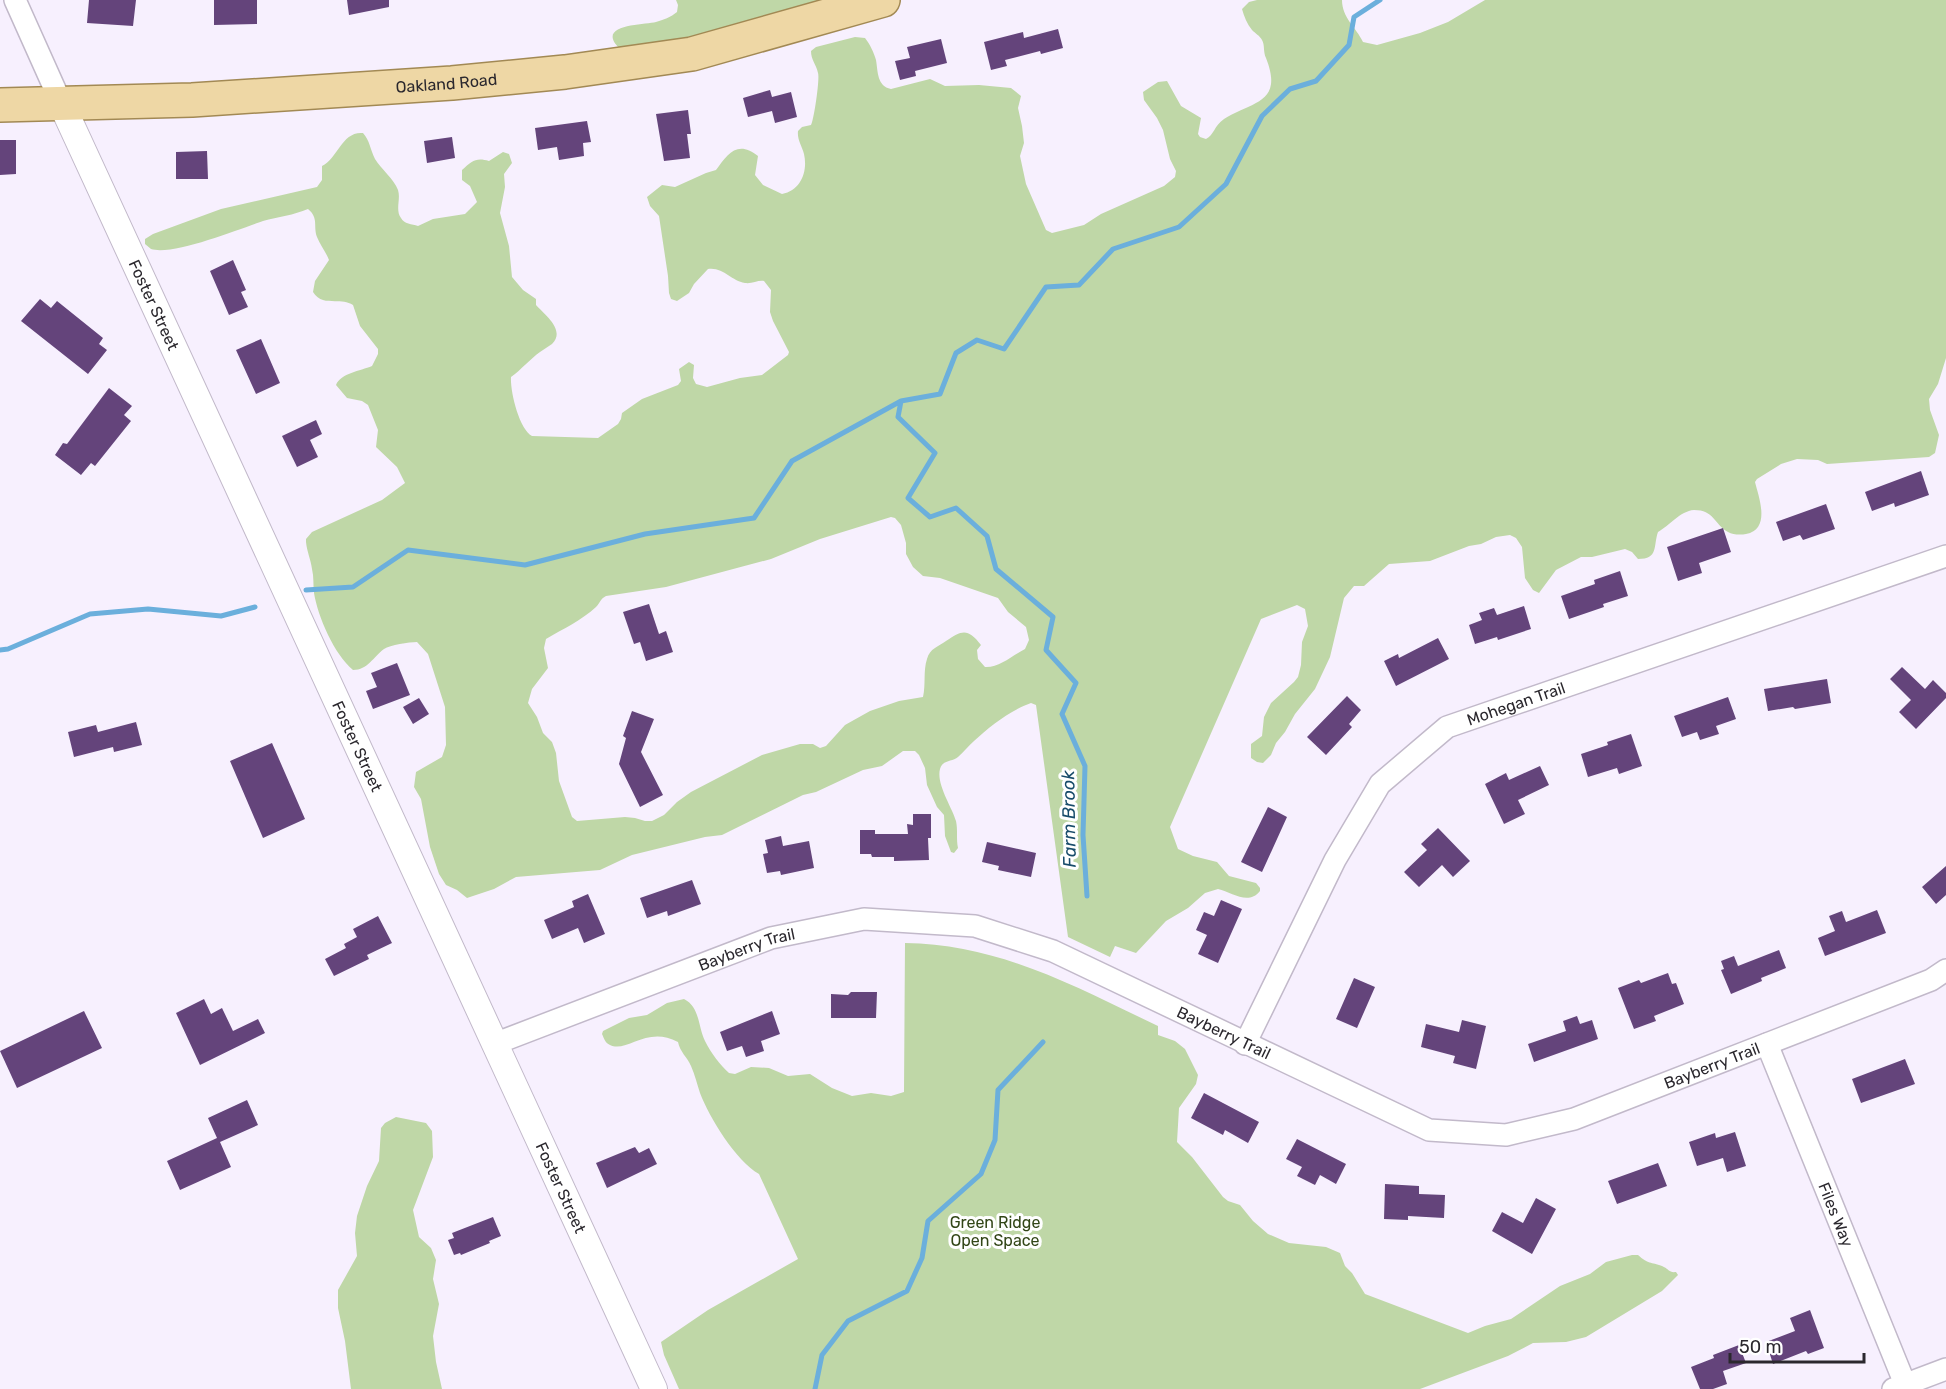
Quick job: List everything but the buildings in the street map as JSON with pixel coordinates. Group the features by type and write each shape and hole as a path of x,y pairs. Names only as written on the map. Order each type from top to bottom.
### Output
{"main road":[{"name":"Oakland Road","path":"0,105 192,100 354,90 565,72 692,54 883,0"}],"street":[{"path":"15,0 62,105"},
{"name":"Foster Street","path":"62,105 654,1389"},
{"name":"Mohegan Trail","path":"1245,1044 1335,860 1380,784 1447,727 1946,556"},
{"name":"Bayberry Trail","path":"494,1044 771,938 864,919 975,926 1053,951 1429,1130 1506,1136 1574,1119 1931,980 1946,970"},
{"name":"Files Way","path":"1767,1044 1899,1387"},
{"path":"1899,1387 1946,1369"}],"green space":[{"path":"676,0 840,0 696,47 620,49 613,35 617,30 632,25 656,22 675,14 678,5"},
{"path":"1257,0 1342,0 1344,12 1363,42 1377,45 1420,33 1448,22 1485,0 1946,0 1946,358 1938,384 1929,399 1930,410 1939,435 1935,453 1929,457 1827,464 1818,460 1797,459 1781,464 1755,482 1761,504 1761,520 1754,531 1732,534 1723,529 1706,512 1689,511 1658,532 1654,551 1649,557 1638,559 1632,552 1625,549 1592,557 1581,557 1556,570 1539,593 1533,590 1525,578 1522,547 1516,538 1510,535 1496,537 1430,561 1389,564 1364,586 1354,586 1344,598 1330,657 1315,689 1295,714 1271,755 1263,763 1251,758 1251,744 1262,736 1264,717 1271,703 1298,677 1302,642 1308,626 1305,609 1297,605 1261,619 1170,827 1178,849 1193,856 1217,862 1229,876 1256,883 1260,891 1245,898 1218,889 1205,893 1188,908 1166,921 1136,953 1115,946 1110,957 1068,937 1036,705 1031,703 1001,719 980,735 958,757 941,766 940,781 957,824 958,848 954,853 951,852 945,836 944,815 937,807 927,785 925,768 919,755 915,751 903,751 882,766 863,770 816,792 803,795 722,835 632,855 600,870 516,877 494,889 467,898 446,885 439,874 430,847 421,799 414,787 416,772 442,757 446,745 445,707 428,654 417,642 400,644 384,649 363,668 353,670 333,645 319,613 306,542 312,532 382,500 405,483 397,467 376,447 378,430 368,405 362,401 347,398 336,385 346,375 372,366 378,349 360,326 353,305 343,301 322,300 313,292 315,281 329,260 317,237 315,219 308,209 174,249 151,249 145,244 145,239 221,209 317,187 322,180 322,166 345,140 356,134 363,133 375,159 396,186 399,193 398,212 402,220 418,226 433,219 465,214 477,202 470,186 462,180 462,170 474,161 481,159 489,161 503,152 509,154 512,163 504,174 505,187 500,213 509,246 512,277 523,290 536,299 536,305 553,323 557,333 552,344 511,377 516,409 523,426 532,436 598,438 618,424 622,413 642,399 678,385 681,381 679,369 689,362 694,365 693,378 696,384 707,387 762,375 788,355 789,352 770,312 771,290 764,281 740,282 719,270 708,269 689,293 677,301 671,299 659,216 650,206 647,197 662,185 675,187 716,170 729,154 738,149 751,151 758,156 755,175 763,185 782,194 794,189 802,179 805,167 798,131 802,127 811,125 815,108 818,76 811,51 816,47 855,37 865,38 875,57 881,82 891,89 930,79 945,86 979,85 1011,88 1021,96 1018,108 1024,143 1020,156 1026,184 1046,230 1052,233 1084,225 1101,214 1164,186 1175,177 1176,171 1170,159 1163,130 1144,100 1143,92 1158,82 1167,81 1181,106 1201,118 1198,134 1206,139 1224,119 1254,104 1268,93 1271,73 1263,42 1252,30 1242,9 1249,2","holes":["891,517 901,525 906,543 906,554 913,567 923,576 940,578 998,598 1008,612 1026,627 1029,640 1025,649 1001,663 985,667 978,659 977,650 981,645 968,633 961,633 935,648 928,655 923,697 899,701 870,711 845,725 826,746 820,748 813,744 800,744 762,755 691,792 664,815 652,821 625,817 577,821 572,817 559,781 556,753 552,742 543,733 528,703 532,689 548,668 544,648 546,639 585,616 606,596 666,587 771,559 820,539"]},
{"name":"Green Ridge Open Space","path":"905,943 939,945 1005,959 1067,983 1158,1026 1158,1035 1175,1041 1185,1049 1198,1075 1196,1084 1179,1108 1177,1142 1192,1157 1223,1197 1240,1205 1268,1234 1289,1243 1326,1247 1340,1253 1345,1266 1365,1294 1468,1333 1511,1319 1560,1286 1590,1274 1606,1262 1638,1255 1678,1275 1662,1291 1586,1337 1566,1342 1533,1343 1508,1356 1420,1389 679,1389 664,1355 661,1342 708,1310 798,1259 759,1174 741,1159 724,1138 710,1114 691,1066 678,1042 657,1036 623,1046 610,1045 602,1034 603,1031 629,1018 647,1015 667,1003 684,999 696,1012 710,1050 729,1073 735,1074 751,1067 769,1068 788,1076 810,1074 832,1088 852,1096 871,1093 891,1096 904,1092"},
{"path":"396,1117 426,1123 432,1131 433,1157 413,1210 419,1237 431,1248 436,1260 433,1279 439,1304 433,1336 442,1389 351,1389 338,1308 338,1290 357,1256 355,1233 357,1216 367,1186 379,1161 381,1128"}],"waterway":[{"name":"Farm Brook","path":"1087,896 1083,835 1085,766 1062,714 1076,683 1046,650 1053,617 996,569 987,536 956,508 930,517 908,498 935,453 898,417 901,401 940,394 956,353 977,340 1004,349 1046,287 1079,285 1113,249 1179,227 1226,184 1262,116 1290,89 1316,81 1349,45 1354,17 1380,0"},
{"path":"306,590 353,587 408,550 525,565 645,534 754,518 792,461 901,401"},
{"path":"0,650 8,649 90,614 148,609 221,616 255,607"},
{"name":"Farm Brook","path":"815,1389 822,1355 848,1321 907,1291 922,1258 928,1221 981,1174 995,1140 998,1090 1043,1042"}]}
